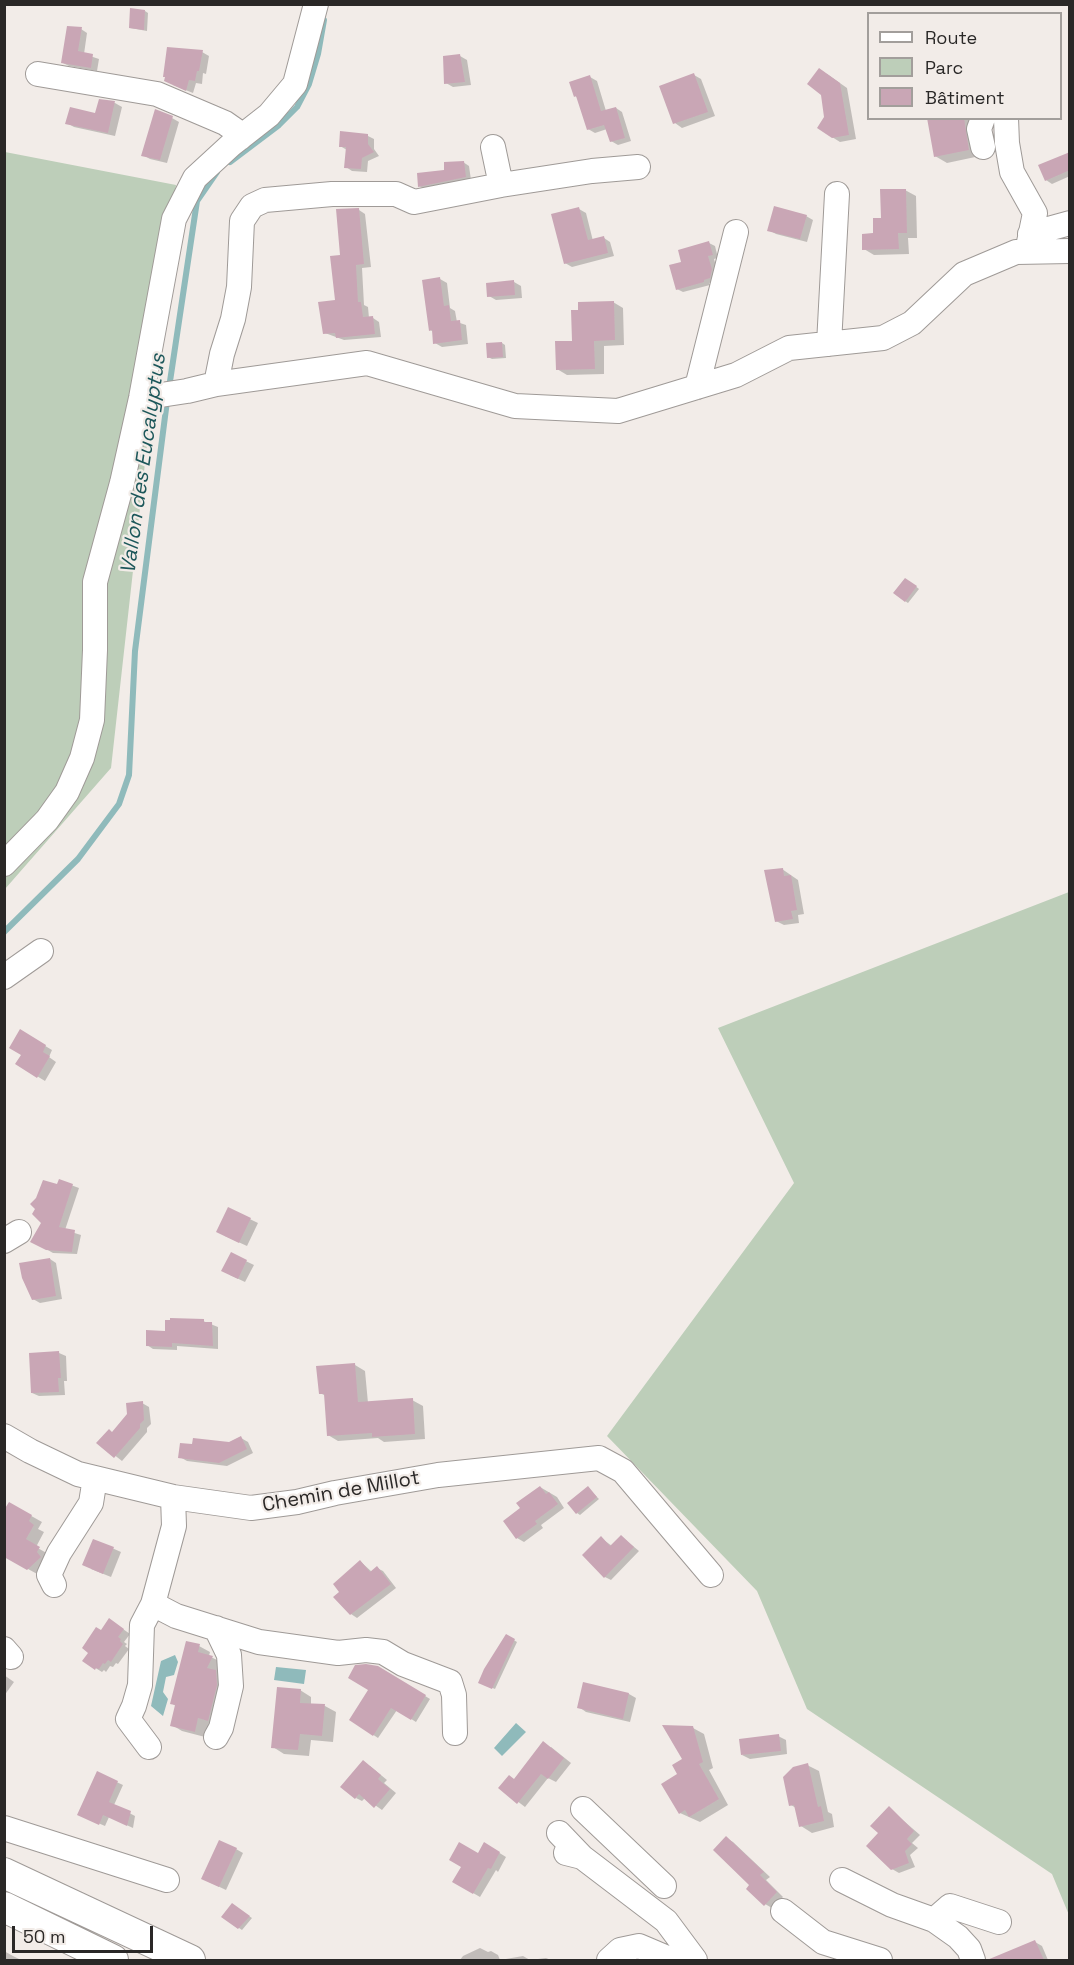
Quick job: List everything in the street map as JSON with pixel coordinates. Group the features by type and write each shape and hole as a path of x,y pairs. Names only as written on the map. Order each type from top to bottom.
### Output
{"main road":[{"path":"4,1873 190,1960"},
{"path":"4,1907 113,1960"}],"street":[{"path":"4,864 47,820 67,792 82,758 92,720 95,650 94,582 122,483 150,397 174,219 195,178 269,116 295,84 316,4"},
{"path":"39,74 157,94 225,123 235,130 240,138"},
{"path":"982,120 979,129 983,147"},
{"path":"1006,120 1012,172 1035,213 1029,243"},
{"path":"493,147 501,185"},
{"path":"216,384 239,287 242,221 252,206 265,200 332,194 396,194 414,202 501,185 592,171 638,167"},
{"path":"829,344 837,194"},
{"path":"150,397 216,384 367,363 515,406 618,411 735,375 789,348 883,338 912,324 964,274 1016,252 1070,223"},
{"path":"697,387 736,232"},
{"path":"1029,243 1070,251"},
{"path":"4,977 41,951"},
{"name":"Chemin de Millot","path":"4,1436 78,1474 173,1497 251,1508 297,1502 335,1492 438,1475 599,1458 623,1471 711,1575"},
{"path":"54,1586 49,1575 59,1553 91,1503 95,1478"},
{"path":"148,1746 128,1719 140,1685 142,1625 153,1604 174,1526 173,1497"},
{"path":"153,1604 176,1616 270,1644 338,1653 366,1650 383,1652 403,1664 450,1682 454,1695 455,1733"},
{"path":"216,1628 229,1655 231,1686 221,1728 216,1737"},
{"path":"583,1809 667,1877 666,1921"},
{"path":"4,1828 167,1880"},
{"path":"569,1848 666,1921 695,1960"},
{"path":"842,1880 892,1905 934,1920 958,1937 969,1949 973,1960"},
{"path":"934,1920 950,1906 999,1922"},
{"path":"783,1911 823,1942 880,1960"},
{"path":"609,1960 620,1950 639,1946 672,1960"}],"green space":[{"path":"5,152 176,185 111,768 5,889"},
{"path":"1069,892 1069,1915 1052,1874 807,1709 757,1591 607,1436 794,1183 718,1028"}],"water":[{"path":"175,1655 178,1662 174,1675 166,1677 163,1692 168,1699 163,1716 151,1706 161,1661"},
{"path":"276,1667 306,1670 304,1684 274,1680"},
{"path":"516,1723 526,1732 502,1756 494,1748"}],"building":[{"path":"130,8 145,10 144,30 129,28"},
{"path":"67,26 82,27 78,51 93,54 91,68 61,63"},
{"path":"167,47 203,50 195,81 189,80 186,91 164,81"},
{"path":"460,54 465,82 444,84 443,56"},
{"path":"819,68 840,83 849,135 832,138 817,128 824,117 821,95 807,84"},
{"path":"694,73 708,112 673,124 659,86"},
{"path":"590,75 601,111 616,107 625,138 610,142 604,125 587,130 569,82"},
{"path":"99,99 115,101 108,133 65,124 70,107 95,113"},
{"path":"155,109 173,116 160,160 141,156"},
{"path":"927,120 964,120 969,150 934,157"},
{"path":"340,131 368,134 368,144 374,152 362,158 361,169 344,168 346,147 339,147"},
{"path":"1070,152 1070,170 1045,181 1038,165"},
{"path":"464,161 466,177 418,187 417,173 444,170 444,162"},
{"path":"880,189 906,189 907,233 898,233 899,249 862,250 862,234 873,233 873,218 881,218"},
{"path":"774,206 807,215 800,239 767,231"},
{"path":"579,207 588,240 604,236 608,253 564,264 551,214"},
{"path":"359,208 364,264 356,265 358,302 361,302 363,317 373,316 375,334 336,338 335,333 323,334 318,302 335,300 330,256 340,255 336,209"},
{"path":"709,241 713,255 708,256 712,269 710,278 676,290 669,265 681,262 678,250"},
{"path":"440,277 444,306 449,305 451,321 460,320 462,340 433,344 422,280"},
{"path":"514,280 515,295 487,297 486,283"},
{"path":"614,301 615,340 594,341 595,369 556,370 555,341 572,341 571,310 578,310 578,302"},
{"path":"502,342 503,357 487,358 486,343"},
{"path":"905,578 917,586 905,602 893,593"},
{"path":"783,868 784,876 791,875 797,910 791,911 793,919 775,922 764,870"},
{"path":"20,1029 46,1045 43,1052 50,1056 37,1078 15,1064 21,1055 9,1048"},
{"path":"59,1179 73,1184 59,1227 75,1230 72,1252 46,1250 30,1242 41,1223 32,1214 35,1209 30,1204 36,1198 43,1180 57,1184"},
{"path":"228,1207 251,1218 239,1243 216,1232"},
{"path":"231,1252 247,1260 238,1279 221,1271"},
{"path":"50,1258 56,1296 32,1300 22,1278 19,1263"},
{"path":"170,1318 204,1319 204,1322 212,1322 213,1346 172,1343 172,1347 146,1346 146,1330 165,1331 165,1320 170,1320"},
{"path":"59,1351 61,1378 58,1378 59,1392 31,1393 29,1353"},
{"path":"355,1363 358,1402 413,1398 415,1434 372,1437 372,1433 327,1436 324,1394 319,1394 316,1366"},
{"path":"143,1401 144,1420 140,1428 114,1458 96,1443 109,1429 112,1432 127,1414 126,1403"},
{"path":"241,1436 247,1449 219,1463 178,1458 180,1443 192,1444 193,1438 229,1442"},
{"path":"540,1486 546,1494 549,1492 558,1504 535,1521 537,1524 516,1539 503,1521 520,1508 516,1503"},
{"path":"588,1486 597,1497 576,1514 567,1503"},
{"path":"9,1502 32,1515 29,1521 34,1525 26,1539 40,1547 37,1552 41,1557 27,1570 4,1557 4,1510"},
{"path":"621,1535 634,1547 604,1578 582,1555 601,1536 610,1546"},
{"path":"93,1539 114,1547 103,1574 82,1565"},
{"path":"360,1560 370,1572 377,1566 391,1584 350,1615 333,1597 339,1592 333,1584"},
{"path":"109,1618 124,1629 118,1637 123,1644 111,1662 108,1660 95,1670 82,1661 88,1653 82,1648 96,1627 101,1630"},
{"path":"506,1634 515,1639 492,1689 478,1683"},
{"path":"186,1641 200,1644 198,1652 213,1656 207,1668 216,1670 217,1685 208,1721 198,1718 195,1732 170,1726 175,1705 170,1704"},
{"path":"355,1665 378,1666 426,1695 411,1720 391,1708 373,1736 349,1720 368,1690 348,1678"},
{"path":"583,1682 629,1693 623,1719 577,1708"},
{"path":"277,1687 301,1689 300,1703 325,1704 322,1736 300,1734 298,1750 271,1748"},
{"path":"662,1725 693,1726 703,1762 699,1764 719,1799 689,1817 685,1810 679,1814 661,1784 677,1774 672,1765 682,1759"},
{"path":"779,1734 781,1751 741,1755 739,1739"},
{"path":"543,1741 564,1758 548,1779 541,1774 517,1804 498,1788 509,1775 514,1779"},
{"path":"363,1760 381,1775 378,1779 390,1789 374,1808 359,1794 355,1799 340,1787"},
{"path":"808,1763 818,1807 821,1806 824,1821 799,1827 794,1805 789,1806 783,1777 793,1767"},
{"path":"97,1771 118,1781 109,1802 131,1811 127,1826 103,1815 99,1825 77,1815"},
{"path":"889,1806 914,1831 907,1839 912,1844 905,1851 909,1863 891,1870 866,1846 878,1833 870,1826"},
{"path":"726,1836 764,1872 760,1875 777,1892 764,1906 746,1889 749,1885 713,1850"},
{"path":"219,1840 237,1848 219,1887 201,1879"},
{"path":"459,1842 478,1853 484,1842 500,1852 473,1894 452,1882 461,1867 449,1860"},
{"path":"232,1903 250,1916 238,1929 221,1917"},
{"path":"1035,1940 1044,1960 987,1960"}],"waterway":[{"name":"Vallon des Eucalyptus","path":"230,162 279,125 297,107 309,84 318,54 324,20"},
{"name":"Vallon des Eucalyptus","path":"169,388 197,201 217,172"},
{"name":"Vallon des Eucalyptus","path":"4,932 78,859 119,804 129,775 135,651 167,401"}]}
